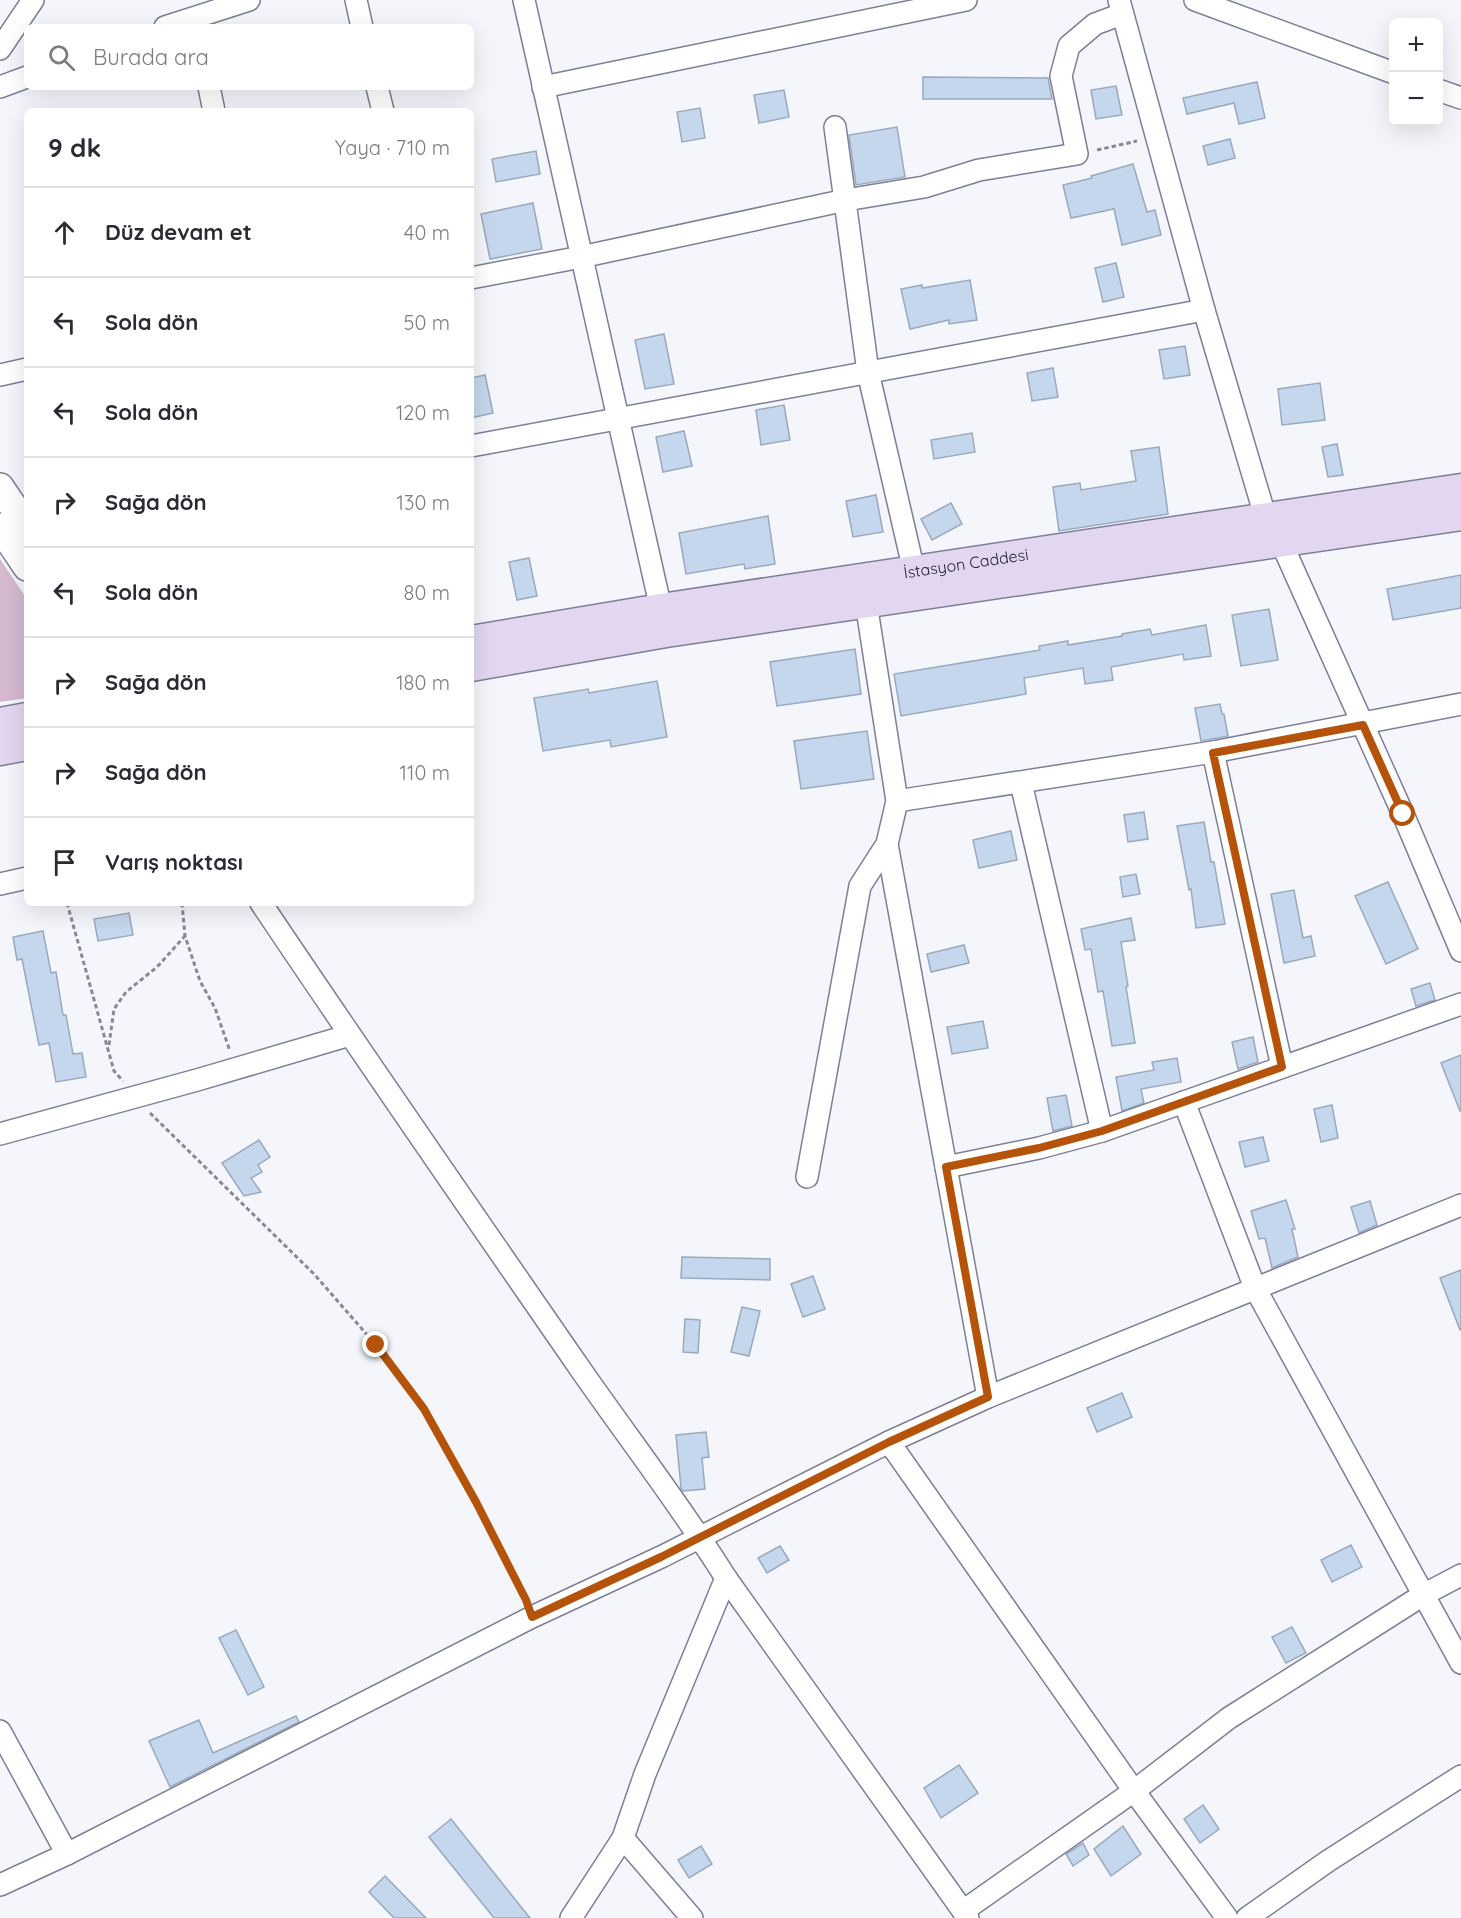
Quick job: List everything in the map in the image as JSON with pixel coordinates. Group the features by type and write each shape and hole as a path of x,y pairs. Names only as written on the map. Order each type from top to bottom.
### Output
{"main road":[{"name":"İstasyon Caddesi","path":"474,640 661,609 914,571 1273,531 1461,489"},
{"path":"474,665 666,632 866,603 1273,531 1461,515"},
{"path":"0,723 24,719"},
{"path":"0,750 24,746"}],"street":[{"path":"0,49 33,0"},
{"path":"193,22 249,0"},
{"path":"356,0 361,24"},
{"path":"524,0 661,609"},
{"path":"543,87 966,0"},
{"path":"1195,0 1391,72"},
{"path":"474,277 581,257 846,200 924,187 980,171 1077,154 1061,76 1069,46 1120,7 1204,310 1273,531 1363,725 1461,951"},
{"path":"0,87 24,78"},
{"path":"210,90 213,108"},
{"path":"378,90 381,108"},
{"path":"1443,92 1461,98"},
{"path":"835,127 868,372 914,571"},
{"path":"474,445 1204,310"},
{"path":"0,375 24,370"},
{"path":"0,487 24,557"},
{"path":"807,1178 860,886 887,844 897,801 866,603"},
{"path":"897,801 1213,753 1461,704"},
{"path":"1213,753 1282,1067"},
{"path":"1021,783 1102,1131"},
{"path":"887,844 988,1397"},
{"path":"0,884 24,879"},
{"path":"263,906 628,1437 700,1537 726,1578 965,1915 1228,1719 1424,1595 1461,1575"},
{"path":"946,1167 1039,1148 1102,1131 1461,1004"},
{"path":"0,1134 350,1035"},
{"path":"1184,1102 1256,1288 1461,1663"},
{"path":"0,1885 67,1854 532,1617 661,1557 889,1442 988,1397 1461,1205"},
{"path":"889,1442 1134,1791 1227,1918"},
{"path":"571,1918 623,1838 645,1774 726,1578"},
{"path":"0,1731 67,1854"},
{"path":"1247,1918 1328,1861 1461,1776"},
{"path":"623,1838 692,1918"}],"path":[{"path":"1077,154 1155,138"},
{"path":"68,906 114,1071 153,1116 314,1274 376,1345 424,1409 476,1502 526,1600 532,1617"},
{"path":"182,906 185,936 200,981 215,1008 235,1069"},
{"path":"108,1048 114,1009 126,992 157,966 185,936"}],"shaded area":[{"path":"0,559 24,595 24,698 0,702"}],"building":[{"path":"923,77 1048,78 1052,99 923,99"},
{"path":"1257,82 1265,118 1239,124 1234,103 1187,114 1183,98"},
{"path":"1116,86 1122,115 1096,119 1091,90"},
{"path":"784,90 789,117 759,123 754,95"},
{"path":"700,108 705,138 682,142 677,112"},
{"path":"897,127 905,177 856,185 849,135"},
{"path":"1230,139 1235,158 1208,165 1203,146"},
{"path":"536,151 540,174 496,182 492,159"},
{"path":"1133,164 1147,212 1155,210 1161,235 1122,245 1114,209 1071,218 1063,185"},
{"path":"533,203 542,249 490,259 481,214"},
{"path":"1116,263 1124,297 1103,302 1095,268"},
{"path":"970,280 977,320 949,324 949,320 910,329 901,289"},
{"path":"664,334 674,384 645,389 635,340"},
{"path":"1185,346 1190,375 1164,379 1159,350"},
{"path":"1053,368 1058,397 1032,401 1027,373"},
{"path":"485,375 493,413 474,417 474,377"},
{"path":"1320,383 1325,420 1282,425 1278,389"},
{"path":"784,405 790,440 761,445 756,410"},
{"path":"684,431 692,466 663,472 656,437"},
{"path":"972,433 975,452 934,459 931,440"},
{"path":"1337,444 1343,475 1328,477 1322,447"},
{"path":"1159,447 1168,514 1059,531 1053,487 1080,483 1081,490 1136,481 1131,451"},
{"path":"876,495 883,532 853,537 846,501"},
{"path":"951,503 962,524 932,540 921,519"},
{"path":"768,516 775,564 745,569 744,564 686,574 679,533"},
{"path":"529,558 537,596 517,600 509,562"},
{"path":"1461,575 1461,608 1393,620 1387,589"},
{"path":"1269,609 1278,660 1241,666 1232,615"},
{"path":"1206,625 1211,656 1184,660 1183,654 1111,667 1113,680 1085,684 1083,668 1024,678 1026,694 901,716 894,674 1040,650 1039,646 1068,641 1068,645 1150,629 1152,635"},
{"path":"855,649 861,694 777,706 770,662"},
{"path":"657,681 667,737 611,747 610,740 543,751 534,698 588,689 589,693"},
{"path":"1220,704 1228,736 1201,741 1195,708"},
{"path":"867,731 874,779 801,789 794,741"},
{"path":"1144,812 1148,839 1128,842 1124,815"},
{"path":"1204,822 1225,924 1196,928 1191,889 1189,890 1177,826"},
{"path":"1011,831 1017,860 979,868 973,840"},
{"path":"1136,874 1140,894 1123,897 1120,877"},
{"path":"1388,882 1418,949 1386,964 1355,896"},
{"path":"1294,890 1303,938 1311,936 1315,956 1284,963 1271,894"},
{"path":"129,913 133,935 98,941 94,919"},
{"path":"1131,918 1135,940 1121,942 1135,1043 1112,1046 1103,991 1098,992 1091,949 1085,950 1081,929"},
{"path":"43,931 51,973 56,972 63,1015 66,1015 73,1054 82,1053 86,1077 56,1082 49,1043 39,1045 22,959 17,960 13,937"},
{"path":"964,945 969,963 931,972 927,954"},
{"path":"1430,983 1435,1000 1416,1006 1411,989"},
{"path":"983,1021 988,1048 952,1054 947,1027"},
{"path":"1253,1037 1258,1062 1238,1069 1232,1042"},
{"path":"1461,1055 1461,1111 1460,1111 1441,1063"},
{"path":"1177,1058 1181,1082 1141,1089 1144,1103 1122,1111 1116,1077 1154,1070 1152,1062"},
{"path":"1066,1095 1072,1126 1053,1131 1047,1098"},
{"path":"1332,1105 1338,1138 1321,1142 1314,1109"},
{"path":"1263,1137 1269,1161 1245,1167 1239,1142"},
{"path":"259,1140 270,1157 258,1165 262,1172 251,1178 261,1192 244,1196 222,1163"},
{"path":"1286,1200 1295,1229 1292,1229 1298,1257 1272,1268 1265,1238 1259,1239 1251,1211"},
{"path":"1370,1201 1377,1225 1359,1233 1351,1207"},
{"path":"682,1257 770,1259 770,1280 681,1278"},
{"path":"1461,1270 1461,1330 1460,1330 1440,1278"},
{"path":"813,1276 825,1309 803,1317 791,1284"},
{"path":"742,1307 760,1311 749,1356 731,1352"},
{"path":"685,1319 700,1320 698,1353 683,1352"},
{"path":"1122,1393 1132,1417 1097,1432 1087,1408"},
{"path":"706,1432 709,1457 702,1458 705,1489 683,1491 676,1435"},
{"path":"1351,1545 1362,1567 1332,1582 1321,1560"},
{"path":"780,1546 789,1560 767,1573 758,1558"},
{"path":"1292,1627 1306,1653 1286,1663 1272,1637"},
{"path":"236,1630 264,1687 248,1695 219,1638"},
{"path":"296,1716 299,1722 170,1787 149,1741 199,1720 213,1753"},
{"path":"959,1765 978,1793 941,1818 924,1788"},
{"path":"1203,1805 1219,1829 1200,1843 1184,1819"},
{"path":"451,1819 530,1918 494,1918 429,1837"},
{"path":"1123,1826 1141,1854 1111,1876 1094,1849"},
{"path":"1083,1843 1089,1855 1073,1866 1066,1854"},
{"path":"701,1846 712,1864 689,1878 678,1860"},
{"path":"385,1876 426,1918 394,1918 369,1892"}],"route":[{"path":"376,1345 424,1409 476,1502 526,1600 532,1617 661,1557 889,1442 988,1397 946,1167 1039,1148 1102,1131 1282,1067 1213,753 1363,725 1403,814"}]}
